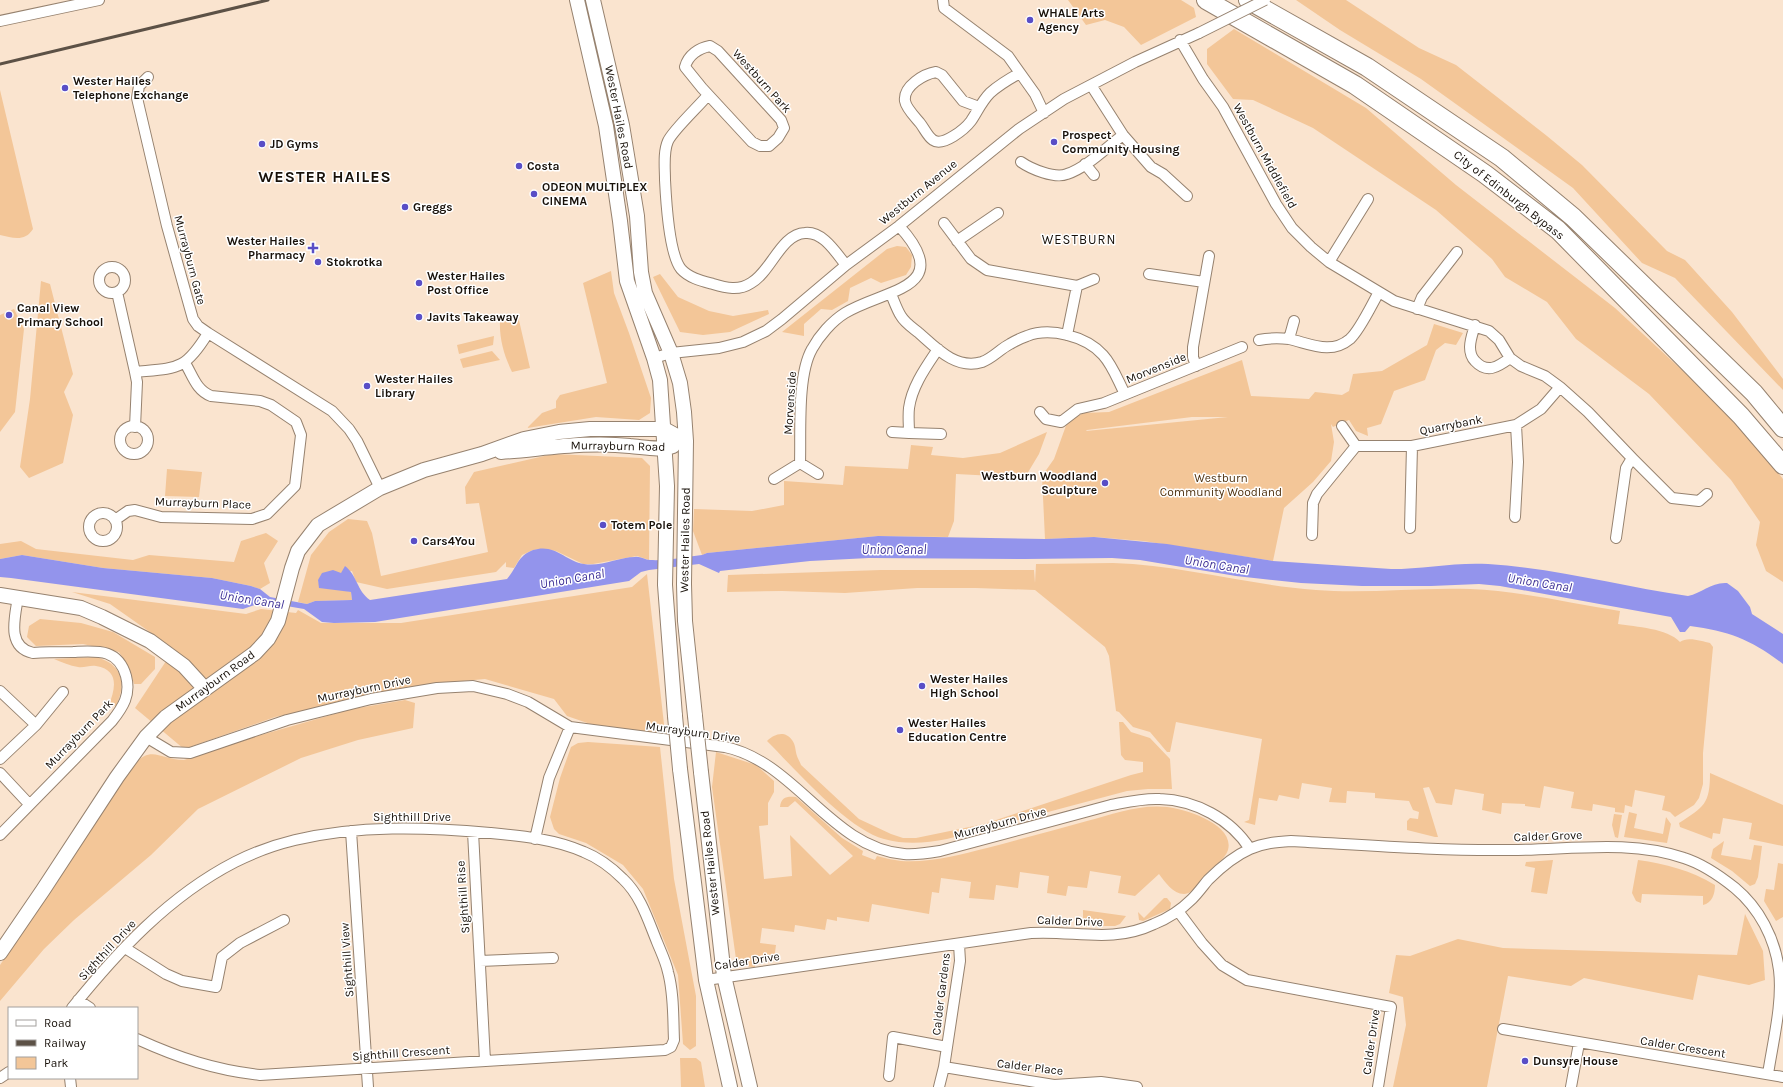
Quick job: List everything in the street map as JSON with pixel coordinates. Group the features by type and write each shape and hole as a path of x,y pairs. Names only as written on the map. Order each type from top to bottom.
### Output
{"highway":[{"name":"City of Edinburgh Bypass","path":"1206,0 1355,85 1485,174 1558,230 1741,416 1783,464"},
{"name":"City of Edinburgh Bypass","path":"1248,0 1367,67 1502,158 1573,217 1754,392 1783,428"}],"main road":[{"name":"Wester Hailes Road","path":"577,0 606,126 627,281 654,358 660,380 667,486 665,585 680,769 706,980 730,1087"},
{"name":"Wester Hailes Road","path":"593,0 622,125 637,216 641,272 645,293 671,353 680,383 686,440 684,584 685,621 724,976 750,1087"},
{"name":"Murrayburn Road","path":"0,953 117,777 146,737 166,717 255,653 268,639 278,621 298,551 318,525 380,488 424,470 482,454 524,439 559,432 590,429 664,429 686,440"},
{"name":"Murrayburn Road","path":"482,454 530,450 574,444 616,444 665,449 686,440"},
{"path":"0,594 81,608 150,641 184,666 204,689"}],"street":[{"path":"0,21 99,0"},
{"path":"943,0 944,8 1008,56 1035,94 1044,113"},
{"name":"Westburn Avenue","path":"654,358 671,353 719,348 743,342 766,331 846,265 899,226 1019,129 1064,99 1180,40 1199,33 1265,0"},
{"name":"Westburn Middlefield","path":"1180,40 1223,107 1276,204 1292,228 1329,262 1394,301 1475,325 1489,331 1499,340 1510,358 1521,366 1545,376 1588,412 1672,498 1698,501 1707,494"},
{"name":"Westburn Park","path":"710,46 718,52 781,120 784,128 778,138 769,146 760,146 752,142 708,95 685,67 686,60 701,48 710,46"},
{"path":"979,107 963,101 942,75 936,72 928,73 908,88 905,95 905,102 915,117 933,140 940,143 949,140 970,122 989,94 1020,73"},
{"name":"Murrayburn Gate","path":"148,77 139,86 137,98 167,226 190,311 198,326 332,411 349,429 357,441 380,488"},
{"path":"1091,85 1123,135 1151,167 1163,174 1187,196"},
{"path":"708,95 668,140 665,154 666,195 673,248 676,260 682,270 694,278 726,288 739,288 751,283 760,276 787,241 796,234 805,232 814,233 825,240 846,265"},
{"path":"1020,162 1031,169 1047,173 1066,175 1085,164 1123,135"},
{"path":"1085,164 1094,175"},
{"path":"1329,262 1368,199"},
{"path":"957,241 998,213"},
{"path":"944,223 971,260 987,270 1077,286 1094,279"},
{"name":"Morvenside","path":"800,463 802,390 805,370 812,350 828,328 844,313 867,302 891,294 908,285 916,278 919,270 920,258 917,249 899,226"},
{"path":"1417,309 1422,298 1457,252"},
{"name":"Morvenside","path":"1196,366 1193,357 1193,347 1209,256"},
{"path":"1148,274 1204,282"},
{"path":"1067,335 1077,286"},
{"path":"117,292 137,382 135,427"},
{"path":"1259,340 1272,338 1289,339 1328,348 1338,347 1351,338 1379,292"},
{"name":"Morvenside","path":"891,294 901,317 938,350 959,362 982,362 994,356 1010,344 1028,335 1049,332 1067,335 1084,341 1101,353 1110,365 1125,394"},
{"path":"1289,339 1294,321"},
{"path":"1475,325 1470,346 1471,357 1480,366 1488,369 1499,366 1510,358"},
{"path":"135,372 170,368 185,363 208,333"},
{"name":"Morvenside","path":"1040,412 1046,419 1061,422 1078,409 1104,403 1242,347"},
{"path":"909,433 909,407 915,389 923,372 938,350"},
{"name":"Murrayburn Place","path":"116,520 128,511 135,510 161,517 252,519 267,514 295,486 297,480 301,435 296,422 271,405 260,401 211,396 205,394 199,389 185,363"},
{"name":"Quarrybank","path":"1356,446 1412,446 1516,425 1541,409 1560,388"},
{"path":"1515,517 1518,462 1516,425"},
{"path":"1312,535 1309,517 1317,494 1356,446 1342,426"},
{"path":"892,432 941,434"},
{"path":"1410,528 1412,446"},
{"path":"1616,538 1626,468 1632,458"},
{"path":"774,479 800,463 818,474"},
{"name":"Murrayburn Park","path":"0,835 112,721 123,708 128,690 124,670 110,655 98,651 33,653 24,650 16,642 14,631 18,597"},
{"name":"Murrayburn Drive","path":"146,737 171,752 190,752 287,720 372,699 452,686 472,686 507,694 528,702 570,727 725,747 748,754 788,780 830,818 863,842 886,851 904,854 923,854 959,847 1117,804 1159,798 1180,801 1205,810 1220,819 1238,834 1250,849"},
{"path":"0,691 36,725"},
{"path":"0,759 36,725 63,692"},
{"path":"535,839 549,778 570,727"},
{"path":"0,773 29,804"},
{"name":"Sighthill Drive","path":"73,1007 125,948 175,900 235,862 294,840 351,831 380,829 442,829 535,839 565,845 585,852 613,869 632,888 641,903 668,972 671,989 674,1040 671,1047"},
{"name":"Sighthill View","path":"351,831 368,1087"},
{"name":"Sighthill Rise","path":"473,832 485,1061"},
{"name":"Calder Grove","path":"1178,911 1194,898 1221,868 1250,849 1275,842 1291,841 1492,851 1620,848 1667,854 1696,863 1727,882 1747,900 1761,918 1768,932 1777,957 1779,984 1768,1074"},
{"name":"Calder Drive","path":"706,980 724,976 1031,933 1044,932 1087,936 1128,933 1153,925 1178,911 1202,943 1222,965 1247,980 1391,1007 1378,1087"},
{"path":"125,948 132,954 171,977 182,981 216,987 222,958 240,943 284,920"},
{"name":"Calder Gardens","path":"939,1087 944,1067 960,961 959,944"},
{"path":"480,962 553,958"},
{"path":"78,1000 88,1007"},
{"name":"Calder Crescent","path":"1503,1029 1783,1077"},
{"name":"Calder Gardens","path":"889,1076 894,1037 947,1047"},
{"name":"Sighthill Crescent","path":"138,1039 203,1065 238,1072 260,1074 289,1074 664,1050 671,1047"},
{"path":"1571,1087 1579,1043"},
{"name":"Calder Place","path":"944,1067 1054,1085 1101,1082 1137,1087"}],"green space":[{"path":"1068,0 1181,0 1194,8 1196,17 1141,45 1124,27 1105,20 1086,25"},
{"path":"1296,0 1346,0 1419,48 1456,65 1547,136 1582,165 1667,251 1685,260 1732,312 1783,379 1783,390 1675,278 1642,263 1573,188 1421,79 1340,30"},
{"path":"1234,29 1366,108 1456,185 1615,308 1712,398 1768,460 1783,479 1783,582 1766,571 1756,545 1760,522 1731,480 1649,394 1576,339 1547,302 1505,277 1492,259 1436,210 1313,128 1253,100 1233,99 1207,64 1207,49"},
{"path":"0,90 33,229 26,236 18,238 0,235"},
{"path":"897,246 906,247 912,255 911,267 906,275 881,283 871,278 850,288 848,301 832,310 821,309 804,324 804,336 782,332 887,249"},
{"path":"611,271 614,293 651,398 650,413 639,420 596,417 527,428 542,413 556,408 556,401 560,395 607,383 583,283"},
{"path":"660,274 678,297 709,311 733,316 768,310 769,314 730,332 703,335 680,332 653,277"},
{"path":"41,281 50,284 73,374 64,392 73,415 63,463 29,478 20,467 30,399"},
{"path":"14,309 24,329 15,412 0,432 0,315"},
{"path":"518,316 530,368 512,372 503,347 500,333 500,319"},
{"name":"Westburn Community Woodland","path":"1434,324 1463,333 1456,345 1445,343 1436,350 1425,380 1394,391 1381,424 1367,428 1368,436 1356,431 1349,420 1333,427 1331,424 1334,442 1331,461 1313,482 1284,508 1273,561 1143,541 1094,537 1045,539 1042,476 1054,459 1068,420 1084,413 1109,412 1242,360 1251,396 1309,399 1315,392 1342,395 1349,391 1353,374 1382,371 1427,345","holes":["1192,417 1228,417 1086,431"]},
{"path":"494,336 493,345 459,354 457,345"},
{"path":"492,351 500,360 463,368 460,359"},
{"path":"1047,432 1039,454 1027,474 995,476 956,474 954,521 948,537 878,536 707,553 702,555 693,531 694,509 752,511 784,505 784,481 843,485 845,466 908,469 911,445 933,447 931,455 963,458 1000,453"},
{"path":"553,454 642,458 650,466 649,560 637,556 593,564 583,564 556,551 544,549 533,550 522,555 514,568 506,567 506,562 496,572 387,589 356,582 352,571 318,580 319,584 351,592 352,600 315,601 307,604 298,602 311,555 329,532 348,519 367,521 372,533 381,576 488,552 479,503 466,504 465,487 474,472"},
{"path":"167,469 202,472 199,497 165,496"},
{"path":"266,533 278,541 264,563 270,583 260,589 212,578 103,568 22,555 0,559 0,544 21,541 36,549 133,560 149,555 234,562 241,541"},
{"path":"1113,563 1164,567 1265,584 1316,590 1355,591 1470,589 1508,592 1620,611 1618,624 1659,631 1674,637 1680,642 1690,639 1710,643 1713,647 1703,753 1703,784 1699,798 1694,805 1675,817 1670,812 1662,810 1665,796 1635,790 1632,807 1625,805 1624,813 1615,812 1615,808 1593,804 1592,811 1571,808 1574,792 1544,786 1540,808 1525,806 1525,804 1502,803 1501,814 1482,810 1484,794 1455,789 1452,805 1436,803 1429,787 1423,788 1438,837 1435,837 1407,830 1407,821 1410,818 1418,819 1419,812 1413,810 1409,801 1375,798 1375,793 1347,791 1346,803 1329,802 1332,788 1302,783 1299,799 1279,795 1277,801 1259,798 1255,825 1244,822 1249,820 1262,739 1176,722 1170,752 1167,752 1150,732 1133,727 1119,712 1116,711 1109,656 1105,647 1035,590 917,588 845,593 782,591 727,592 728,575 881,570 1034,570 1035,583 1036,564"},
{"path":"647,574 665,733 664,735 596,726 567,716 554,699 485,679 430,684 275,717 184,749 135,708 174,649 110,604 72,592 246,614 261,609 296,613 298,610 321,623 401,623 632,587"},
{"path":"40,619 81,623 113,632 155,657 155,669 141,684 134,684 130,670 119,652 83,644 36,646 27,637 29,626"},
{"path":"95,657 111,664 120,675 121,689 116,706 109,705 113,693 114,681 109,672 104,668 96,666 80,667 66,664 54,659"},
{"path":"405,700 415,703 413,728 358,740 301,758 198,809 151,855 74,920 44,949 0,1001 0,965 131,768 138,760 150,754 184,760 236,742 352,709"},
{"path":"1119,722 1123,722 1131,732 1150,738 1170,759 1172,789 1127,791 947,839 908,843 884,839 869,833 854,823 822,797 767,741 776,735 786,735 794,744 796,754 801,765 859,819 903,838 916,838 984,824 1143,772 1143,762 1125,760 1121,755"},
{"path":"588,742 660,747 674,879 696,996 696,1046 690,1050 683,1044 678,975 643,889 623,865 586,843 559,834 554,829 550,817 560,778 571,747 578,743"},
{"path":"716,752 756,765 774,781 774,792 768,803 768,825 759,826 764,879 792,876 790,835 830,875 853,856 795,801 788,807 780,807 783,799 790,797 796,797 842,838 863,851 862,855 875,860 877,856 898,861 923,861 944,858 987,848 1127,810 1157,806 1185,811 1217,825 1224,833 1228,841 1228,850 1222,860 1206,874 1194,889 1184,894 1173,890 1159,874 1135,896 1118,893 1121,876 1090,871 1087,888 1068,886 1066,896 1047,893 1049,876 1020,872 1018,888 996,885 994,900 969,898 971,882 941,878 939,893 932,892 929,914 872,904 869,922 837,917 837,921 827,919 825,930 795,925 794,932 762,928 760,943 776,945 774,960 755,961 755,967 747,966 742,965 736,959 712,787"},
{"path":"1710,773 1783,805 1783,846 1749,839 1752,823 1723,818 1720,834 1713,833 1712,839 1680,827 1679,823 1704,804 1709,792"},
{"path":"1629,812 1637,814 1634,828 1663,834 1666,817 1671,824 1667,843 1624,837"},
{"path":"1614,814 1622,815 1618,838 1615,837 1612,825"},
{"path":"1724,841 1721,855 1751,860 1754,845 1762,846 1758,877 1755,884 1750,886 1732,871 1711,858 1713,849"},
{"path":"1553,860 1547,894 1531,892 1535,868 1525,866 1526,862"},
{"path":"1638,860 1678,868 1706,880 1715,885 1711,900 1703,905 1703,896 1642,894 1641,903 1636,901 1632,893"},
{"path":"1778,863 1783,864 1783,917 1776,921 1764,901 1766,889 1774,890"},
{"path":"1164,898 1167,898 1171,903 1170,909 1143,921 1139,920 1138,912 1144,918"},
{"path":"1083,910 1126,916 1120,924 1115,926 1090,926 1083,920"},
{"path":"1745,914 1763,951 1765,980 1749,985 1698,975 1693,1000 1584,978 1571,986 1508,976 1487,1087 1393,1087 1406,1025 1403,997 1389,993 1396,955 1410,956 1458,939 1503,948 1737,955"},
{"path":"680,1058 696,1058 701,1062 705,1087 681,1087"}],"water":[{"name":"Union Canal","path":"878,536 1045,539 1094,537 1167,544 1273,561 1391,569 1464,564 1488,564 1563,573 1688,596 1716,584 1727,583 1738,591 1750,607 1752,614 1783,634 1783,664 1750,643 1728,634 1690,626 1685,632 1680,632 1671,617 1500,586 1479,584 1362,586 1301,583 1236,576 1140,560 1112,558 869,558 810,561 720,571 719,573 699,564 649,570 641,572 629,581 375,622 334,623 322,622 304,609 263,602 243,609 0,577 0,559 22,555 103,568 212,578 251,586 260,589 270,597 307,604 315,601 352,600 351,592 319,588 318,580 322,573 333,570 341,573 345,566 352,574 362,592 370,600 507,579 520,559 533,550 541,548 560,553 571,560 590,565 629,557 639,557 650,560 669,559 707,553"}],"railway":[{"path":"0,64 268,0"}],"place":[{"name":"WHALE Arts Agency","path":"1030,20"},
{"name":"Wester Hailes Telephone Exchange","path":"65,88"},
{"name":"Prospect Community Housing","path":"1054,142"},
{"name":"JD Gyms","path":"262,144"},
{"name":"Costa","path":"519,166"},
{"name":"ODEON MULTIPLEX CINEMA","path":"534,194"},
{"name":"Greggs","path":"405,207"},
{"name":"Wester Hailes Pharmacy","path":"313,248"},
{"name":"Stokrotka","path":"318,262"},
{"name":"Wester Hailes Post Office","path":"419,283"},
{"name":"Canal View Primary School","path":"9,315"},
{"name":"Javits Takeaway","path":"419,317"},
{"name":"Wester Hailes Library","path":"367,386"},
{"name":"Westburn Woodland Sculpture","path":"1105,483"},
{"name":"Totem Pole","path":"603,525"},
{"name":"Cars4You","path":"414,541"},
{"name":"Wester Hailes High School","path":"922,686"},
{"name":"Wester Hailes Education Centre","path":"900,730"},
{"name":"Dunsyre House","path":"1525,1061"}],"district":[{"name":"WESTER HAILES","path":"325,176"},
{"name":"WESTBURN","path":"1079,239"}]}
